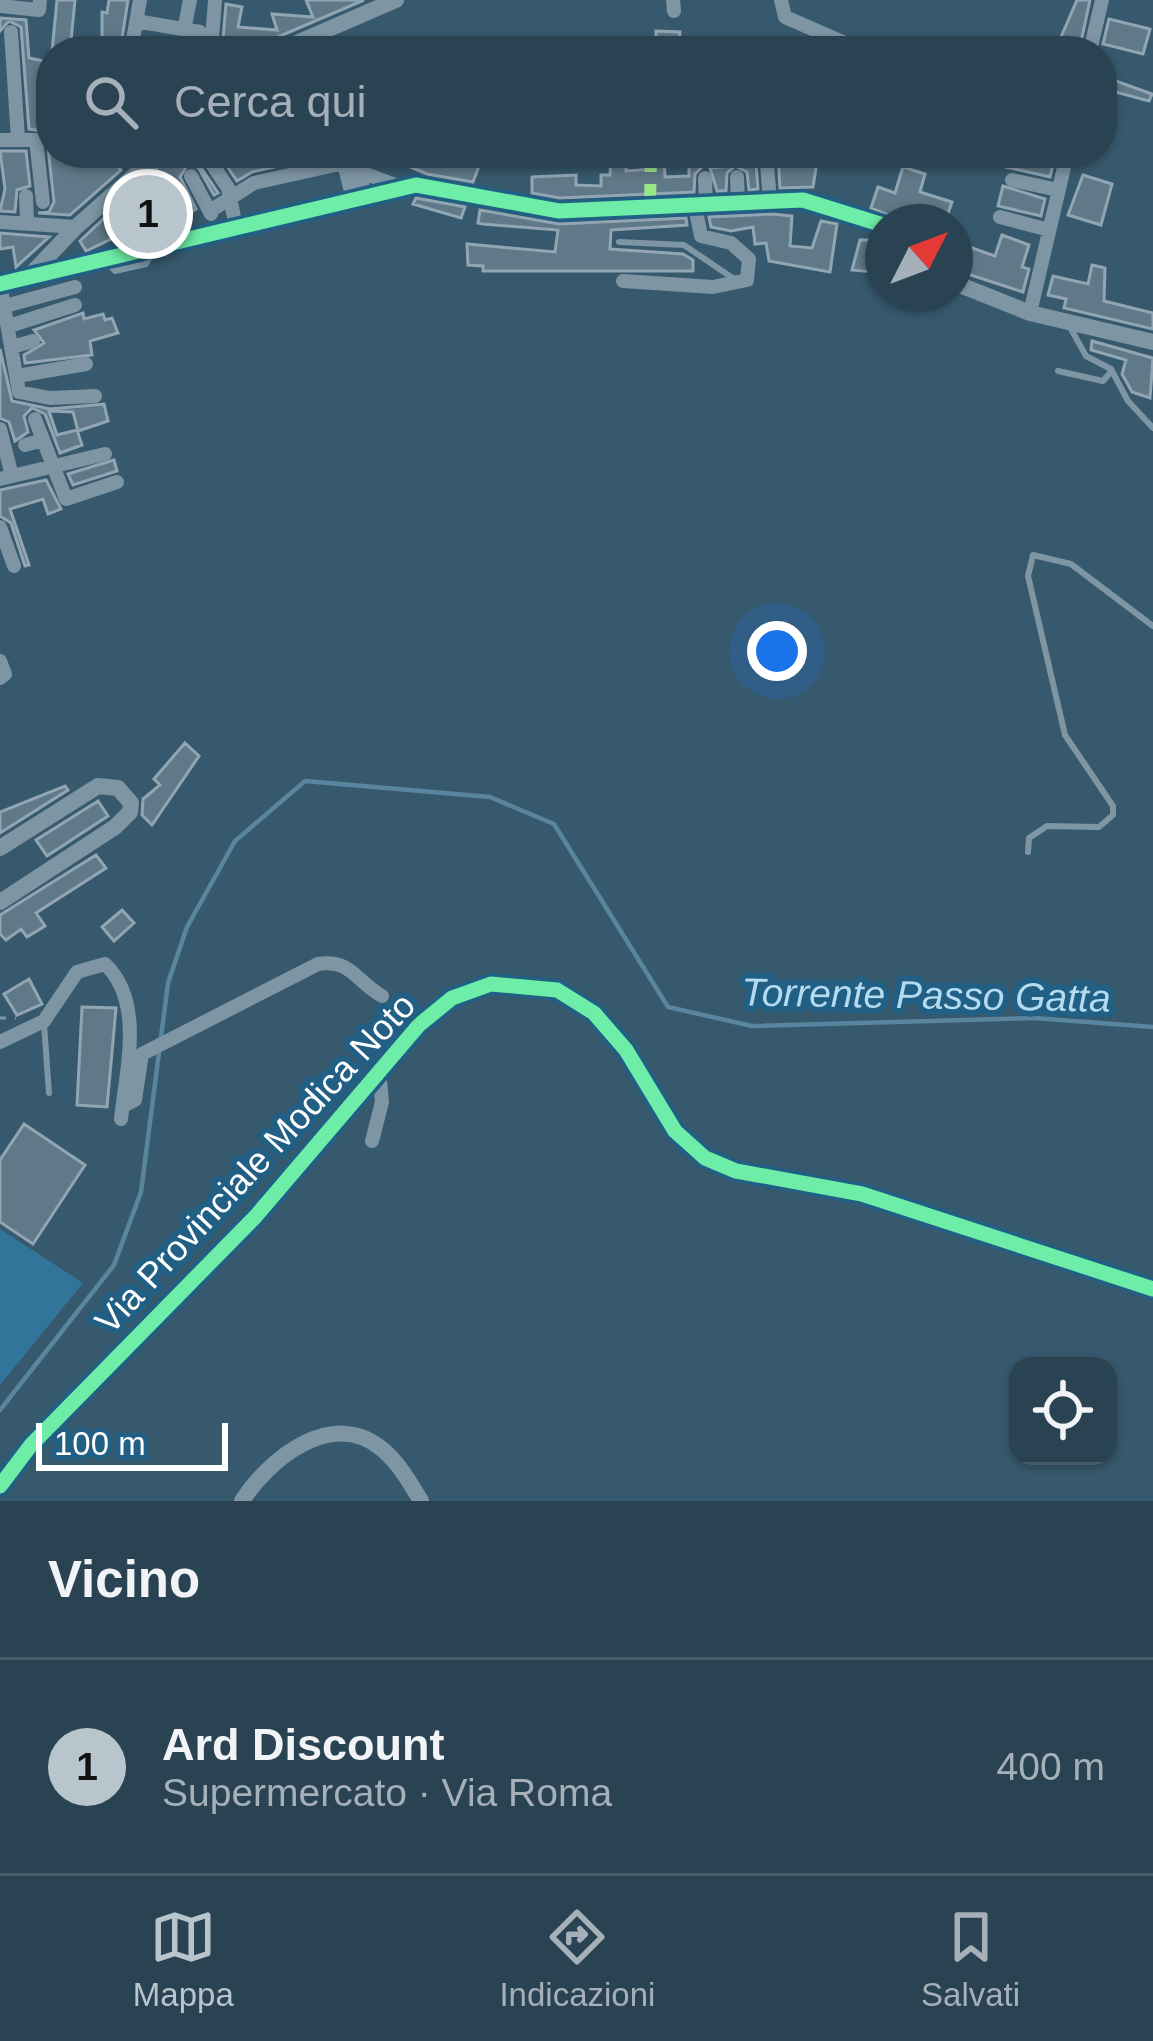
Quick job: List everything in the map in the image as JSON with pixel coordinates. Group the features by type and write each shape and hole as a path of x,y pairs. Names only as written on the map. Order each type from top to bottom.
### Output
{"street":[{"path":"135,36 140,0"},
{"path":"189,36 190,0"},
{"path":"212,36 214,0"},
{"path":"313,36 397,0"},
{"path":"781,0 785,17 815,36"},
{"path":"1094,36 1102,0"},
{"path":"0,6 39,5"},
{"path":"136,21 192,30"},
{"path":"11,32 18,139"},
{"path":"0,140 36,140"},
{"path":"43,202 44,168"},
{"path":"32,274 143,168"},
{"path":"214,168 230,199 236,227"},
{"path":"210,211 254,184 299,168"},
{"path":"348,168 403,188"},
{"path":"352,168 359,199"},
{"path":"767,168 770,200"},
{"path":"1030,313 1064,168"},
{"path":"191,176 216,232"},
{"path":"736,177 739,203"},
{"path":"622,281 713,287 740,283 750,276 748,259 731,243 701,236 705,178"},
{"path":"1012,180 1058,190"},
{"path":"95,396 50,398 19,392 0,284 425,184 493,202 559,211 770,200 824,203 865,218"},
{"path":"26,196 27,222"},
{"path":"1000,218 1049,230"},
{"path":"0,222 76,227"},
{"path":"57,248 71,266"},
{"path":"5,306 76,287"},
{"path":"973,290 1030,313 1153,342"},
{"path":"9,326 75,305"},
{"path":"12,347 33,341"},
{"path":"0,376 86,364"},
{"path":"35,419 66,499 117,482"},
{"path":"0,429 6,477 105,454"},
{"path":"25,445 43,440"},
{"path":"44,492 61,486"},
{"path":"0,526 14,566"},
{"path":"0,848 98,786 118,788 131,803 130,812 115,827 0,902"},
{"path":"0,1042 44,1021 77,972 96,964 112,970 129,1012 122,1113 135,1100 142,1054 318,964 339,961 349,966 382,996"},
{"name":"Via Provinciale Modica Noto","path":"0,1486 31,1444 256,1216 437,1008 470,989 516,984 557,989 608,1029 690,1145 705,1158 754,1174 862,1194 1153,1289"},
{"path":"372,1141 382,1102 379,1070"},
{"path":"242,1501 275,1459 303,1442 346,1435 379,1445 421,1501"}],"lane":[{"path":"620,242 684,245 740,283"},
{"path":"1066,321 1086,356 1111,369 1128,401 1153,428"},
{"path":"1058,371 1102,381 1111,369"},
{"path":"1028,852 1029,838 1039,829 1057,824 1099,827 1113,815 1113,806 1065,735 1028,577 1033,556 1071,564 1153,626"},
{"path":"44,1021 49,1094"}],"shaded area":[{"path":"0,1229 83,1283 0,1385"}],"building":[{"path":"57,0 75,0 71,36 53,36"},
{"path":"109,0 128,0 122,36 102,36 102,12 107,13"},
{"path":"306,0 364,0 280,36 223,36 226,4 242,7 238,27 277,30 272,14 313,17"},
{"path":"1077,0 1090,0 1082,36 1061,36"},
{"path":"0,18 26,20 29,58 36,59 36,130 29,129 21,27 9,21 0,31"},
{"path":"1109,19 1150,29 1143,54 1117,48 1117,36 1105,36"},
{"path":"656,31 680,32 680,36 656,36"},
{"path":"1117,81 1152,94 1149,101 1117,92"},
{"path":"0,151 26,151 30,186 17,190 15,212 0,211 5,189"},
{"path":"50,168 121,170 70,215 38,213 49,212 54,202"},
{"path":"157,168 186,168 180,177 196,209 166,228 158,217 86,251 80,241"},
{"path":"199,168 218,193 214,195"},
{"path":"228,168 270,168 252,172 237,181"},
{"path":"413,168 478,168 473,182"},
{"path":"610,168 665,168 665,177 689,176 689,168 701,168 695,174 694,192 560,198 532,193 532,177 576,175 576,185 601,186 601,175 610,175"},
{"path":"710,168 733,168 727,173 726,191 717,191"},
{"path":"739,168 756,168 758,189 749,190 747,172"},
{"path":"779,168 816,168 813,187 780,188"},
{"path":"906,168 925,174 920,192 952,202 872,204 878,187 895,193"},
{"path":"1010,168 1052,168 1050,177"},
{"path":"1083,175 1112,184 1101,225 1068,215"},
{"path":"1003,186 1045,199 1041,216 998,206"},
{"path":"416,198 465,207 461,218 413,204"},
{"path":"480,210 559,224 686,218 687,225 611,230 610,249 683,254 693,260 693,271 483,271 483,266 468,265 467,244 555,252 558,230 478,223"},
{"path":"792,216 790,246 812,248 821,221 837,224 830,272 769,261 766,243 755,244 753,227 731,231 711,227 709,217"},
{"path":"0,233 49,237 16,267 13,247 0,249"},
{"path":"1002,235 1029,245 1022,267 1029,269 1023,292 973,276 973,248 995,256"},
{"path":"860,240 865,240 865,271 852,270"},
{"path":"1092,265 1105,268 1104,301 1153,313 1153,329 1064,308 1066,299 1048,295 1053,276 1088,284"},
{"path":"83,313 84,319 103,314 105,320 112,318 118,333 90,341 92,355 25,363 24,355 44,343 34,330"},
{"path":"1092,341 1153,358 1150,398 1132,392 1122,374 1126,360 1091,350"},
{"path":"0,349 12,401 50,409 104,404 108,421 78,431 73,412 49,411 57,435 77,430 82,445 60,453 45,414 32,408 24,416 28,432 15,441 9,422 0,418"},
{"path":"114,460 117,471 73,485 68,474"},
{"path":"46,480 61,509 48,514 43,499 10,509 29,565 25,566 11,523 0,516 0,490"},
{"path":"185,743 199,756 152,825 142,815 143,799 160,785 154,779"},
{"path":"65,786 68,790 0,833 0,812"},
{"path":"98,801 108,816 47,856 36,840"},
{"path":"96,855 106,868 36,913 45,926 27,937 21,929 6,940 0,934 0,915"},
{"path":"122,910 134,923 114,941 102,927"},
{"path":"29,979 42,1004 17,1015 4,994"},
{"path":"82,1007 116,1008 107,1107 77,1105"},
{"path":"24,1124 85,1165 33,1244 0,1222 0,1160"}],"waterway":[{"name":"Torrente Passo Gatta","path":"0,1410 114,1265 141,1192 168,983 187,927 235,841 305,781 490,797 554,824 668,1007 752,1026 1034,1018 1153,1027"}],"marked path":[{"path":"650,208 651,168"}],"cycle path":[{"path":"0,284 416,185 559,211 803,200 865,219"},
{"path":"0,1486 31,1445 256,1216 419,1025 452,998 491,984 557,990 594,1013 626,1050 675,1131 705,1158 736,1171 862,1194 1153,1289"}],"place":[{"name":"Ard Discount","path":"148,214"}]}
